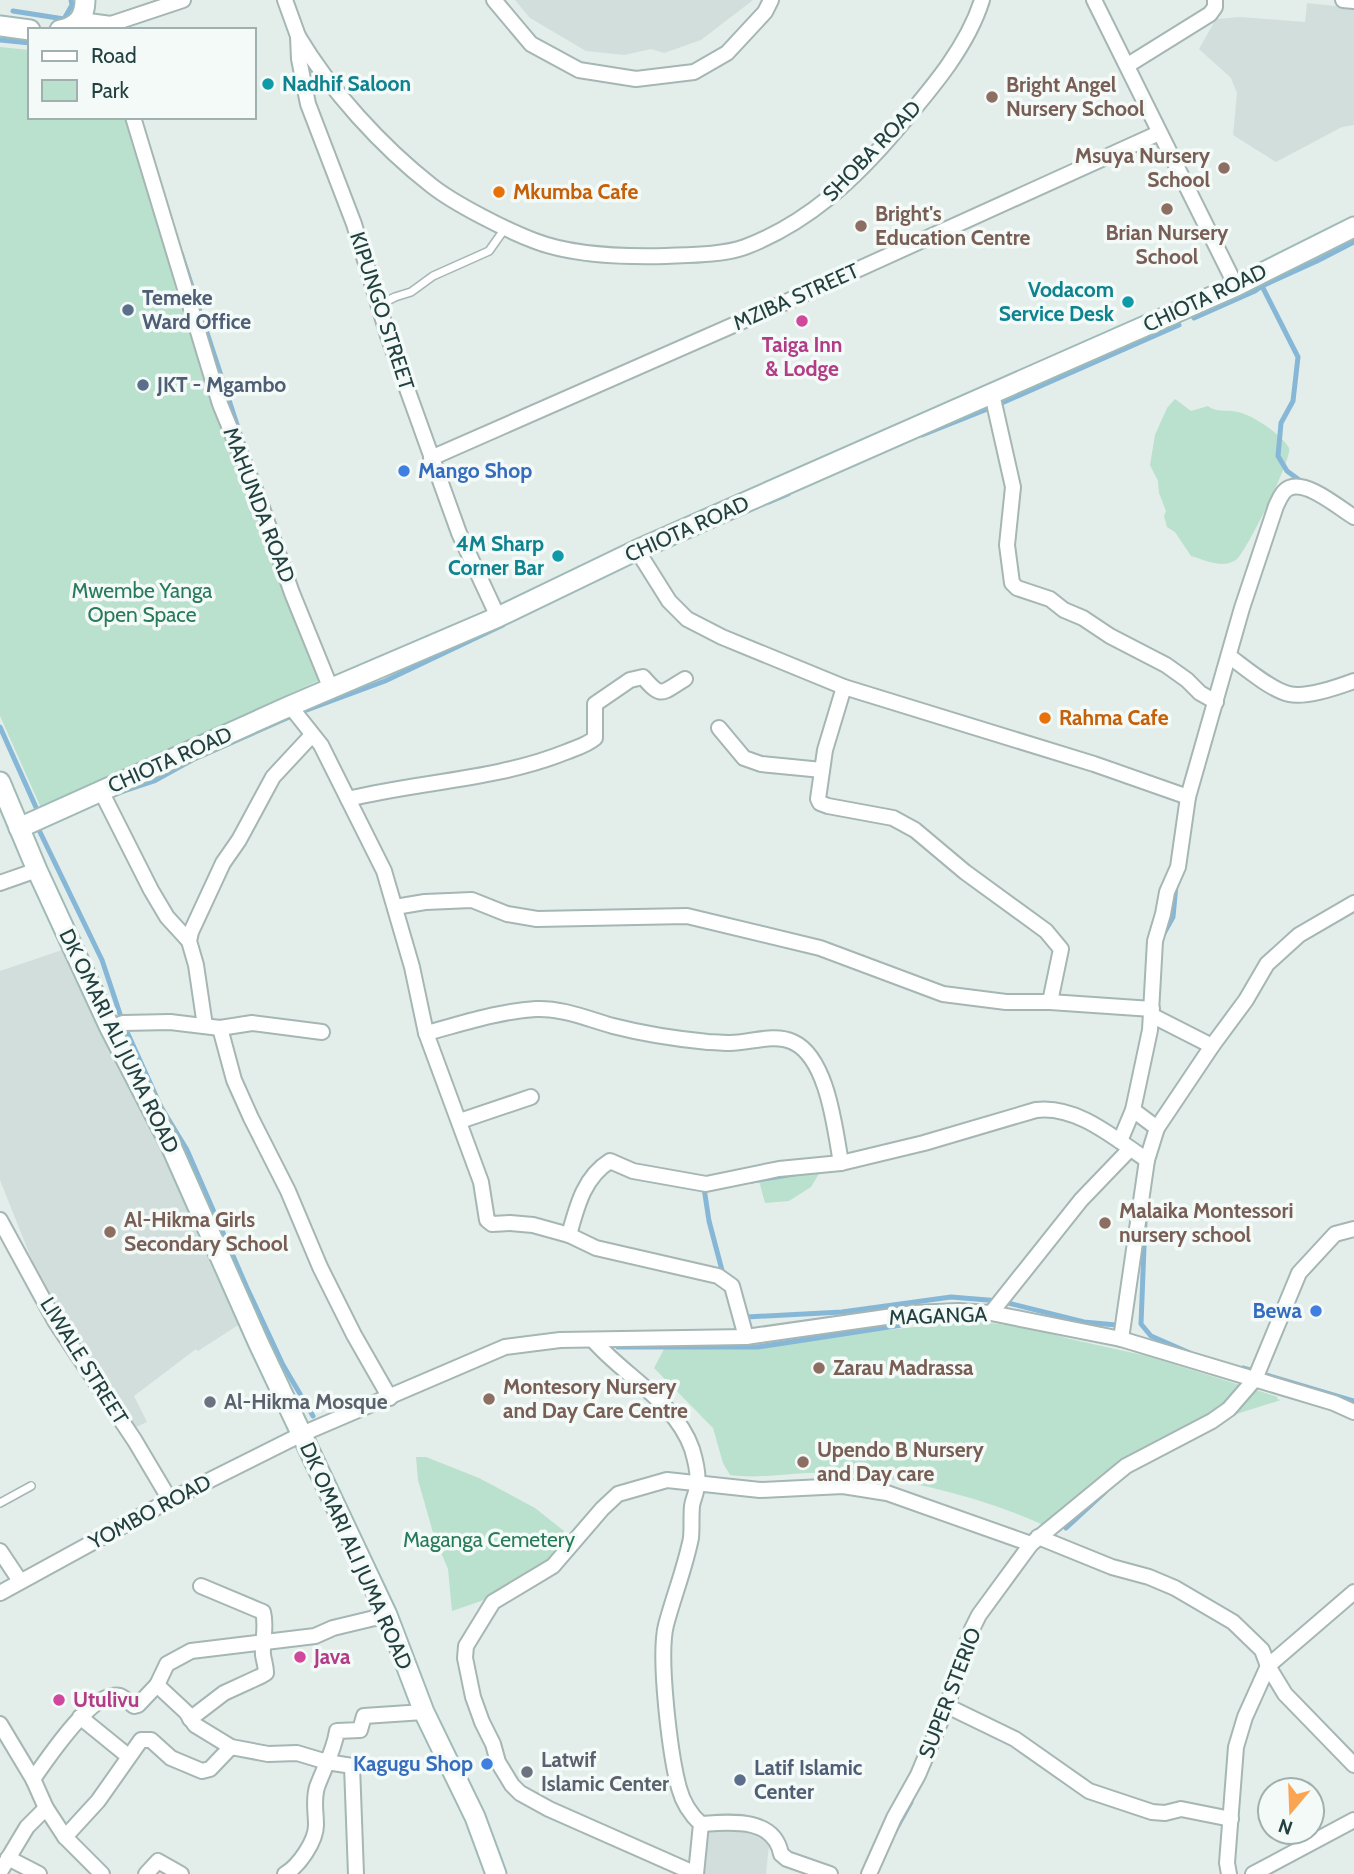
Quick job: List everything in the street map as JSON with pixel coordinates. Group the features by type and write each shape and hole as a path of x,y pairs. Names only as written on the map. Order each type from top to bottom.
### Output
{"street":[{"path":"71,28 81,20 85,0"},
{"path":"81,20 111,27 183,0"},
{"name":"KIPUNGO STREET","path":"285,0 298,36 299,59 308,104 354,225 431,458 459,533 498,617"},
{"path":"494,0 531,44 543,51 579,71 636,79 694,72 727,52 765,12 771,0"},
{"name":"SHOBA ROAD","path":"298,36 311,59 340,94 433,187 536,242 586,252 637,257 691,255 743,248 789,225 830,199 881,148 945,69 971,26 982,0"},
{"path":"1094,0 1236,286"},
{"path":"1128,65 1210,14 1215,7 1215,0"},
{"path":"1343,0 1354,1"},
{"path":"0,26 28,30"},
{"name":"MAHUNDA ROAD","path":"134,119 220,404 331,689"},
{"name":"MZIBA STREET","path":"431,458 1160,133"},
{"name":"CHIOTA ROAD","path":"19,828 103,797 295,713 331,689 498,617 638,550 1236,286 1354,227"},
{"path":"992,394 1013,487 1007,545 1013,583 1017,588 1050,599 1064,610 1166,665 1184,677 1200,693 1216,702"},
{"path":"991,1313 1125,1145 1150,1030 1155,941 1167,892 1178,867 1188,797 1271,519 1285,491 1303,487 1354,517"},
{"path":"638,550 669,601 687,620 722,637 844,687 1094,764 1188,797"},
{"path":"1229,656 1276,689 1291,695 1335,688 1354,681"},
{"path":"348,799 446,779 478,778 548,759 595,738 595,704 630,680 643,677 651,689 657,692 665,691 685,679"},
{"path":"844,687 822,770 818,799 820,803 893,818 915,830 965,872 1046,930 1061,949 1050,1002"},
{"path":"295,713 321,745 384,872 412,967 426,1033 481,1182 487,1220 492,1224 533,1225 569,1235 604,1250 723,1278 732,1286 746,1337"},
{"path":"719,729 744,758 761,764 822,770"},
{"path":"189,941 223,863 239,840 273,777 312,735"},
{"name":"DK OMARI ALI JUMA ROAD","path":"0,782 37,870 110,1028 171,1146 387,1615 424,1712 475,1817 496,1874"},
{"path":"103,797 167,917 189,941 212,1027 234,1080 354,1335 390,1398"},
{"path":"0,883 37,870"},
{"path":"395,907 425,902 472,900 507,914 537,919 687,916 820,948 943,994 1006,1002 1050,1002 1152,1012 1212,1046"},
{"path":"1121,1339 1147,1160 1157,1128 1246,1000 1267,964 1299,934 1354,903"},
{"path":"426,1033 485,1018 533,1009 551,1009 616,1027 668,1037 731,1043 775,1039 793,1042 804,1051 824,1083 832,1107 841,1163"},
{"path":"110,1028 123,1023 170,1022 212,1027 253,1023 322,1032"},
{"path":"460,1121 531,1097"},
{"path":"569,1235 577,1204 592,1174 610,1161 633,1171 706,1184 779,1168 841,1163 1049,1109 1083,1119 1147,1160"},
{"path":"1133,1110 1157,1128"},
{"name":"LIWALE STREET","path":"0,1220 55,1321 135,1441 170,1500"},
{"name":"SUPER STERIO","path":"869,1874 894,1818 918,1775 947,1706 972,1629 979,1615 1035,1540 1126,1466 1212,1421 1229,1409 1255,1379 1300,1273 1335,1234 1354,1229"},
{"name":"MAGANGA","path":"302,1434 505,1347 560,1340 746,1337 914,1313 958,1311 991,1313 1121,1339 1354,1412"},
{"path":"593,1340 609,1358 654,1396 684,1429 693,1453 698,1483 692,1505 691,1534 684,1570 666,1626 663,1652 679,1788 688,1811 701,1824 728,1822 761,1826 771,1834 781,1854 787,1859 830,1874"},
{"name":"YOMBO ROAD","path":"0,1593 170,1500 302,1434"},
{"path":"701,1824 696,1874 520,1793 505,1777 498,1762 494,1744 482,1722 465,1658 466,1646 493,1602 554,1566 618,1494 667,1480 760,1490 843,1486 887,1493 1149,1577 1175,1588 1233,1622 1251,1638 1262,1650 1285,1694 1354,1765"},
{"path":"0,1551 20,1581"},
{"path":"190,1719 224,1693 266,1673 263,1612 201,1586"},
{"path":"1228,1874 1236,1747 1245,1717 1268,1666 1354,1592"},
{"path":"33,1779 80,1717 113,1696 120,1696 136,1706 157,1685 167,1664 191,1651 315,1636 333,1628 387,1615"},
{"path":"157,1685 186,1712 195,1725 230,1746 268,1754 297,1753 327,1762 350,1764 353,1768 356,1874"},
{"path":"947,1706 1015,1739 1088,1791 1152,1812 1165,1813 1181,1809 1231,1819"},
{"path":"285,1874 297,1865 314,1836 316,1825 313,1807 316,1790 335,1744 337,1731 360,1730 364,1716 424,1712"},
{"path":"80,1717 128,1756"},
{"path":"0,1724 65,1837 102,1874"},
{"path":"65,1837 98,1801 141,1740 146,1738 171,1758 202,1771 210,1769 230,1746"},
{"path":"0,1872 27,1827 46,1808"},
{"path":"1253,1874 1354,1820"},
{"path":"8,1858 39,1874"},
{"path":"146,1874 158,1861 181,1874"}],"lane":[{"path":"379,306 411,292 433,276 489,251 506,227"},
{"path":"0,1503 31,1486"}],"shaded area":[{"path":"515,0 753,0 701,40 664,53 651,49 624,55 586,51 530,18"},
{"path":"1307,3 1354,8 1354,125 1342,127 1276,162 1233,135 1237,93 1231,78 1199,49 1216,19 1241,17 1305,22"},
{"name":"Al-Hikma Girls Secondary School","path":"74,946 111,1048 243,1322 198,1351 196,1349 134,1396 147,1422 134,1428 41,1283 0,1180 0,971"},
{"path":"707,1825 747,1829 747,1832 770,1836 766,1874 700,1874"}],"green space":[{"name":"Mwembe Yanga Open Space","path":"0,47 28,50 28,119 131,119 197,321 326,677 41,808 0,716"},
{"path":"1175,399 1191,411 1208,406 1244,414 1274,432 1289,448 1284,468 1259,522 1237,559 1226,564 1191,556 1175,532 1167,527 1158,481 1150,465 1155,435 1167,408"},
{"path":"823,1167 811,1187 789,1201 765,1203 758,1177"},
{"path":"971,1321 1027,1327 1147,1356 1281,1400 1224,1418 1143,1458 1054,1530 975,1499 893,1480 824,1472 730,1475 723,1463 713,1428 654,1368 664,1349 765,1343"},
{"name":"Maganga Cemetery","path":"416,1457 426,1457 479,1478 535,1508 564,1531 565,1542 559,1555 512,1586 452,1611 448,1569 434,1536 418,1480"}],"waterway":[{"path":"13,11 64,19 72,5 71,0"},
{"path":"0,40 28,43"},
{"path":"1194,318 1354,242"},
{"path":"181,253 244,446"},
{"path":"1262,286 1298,357 1293,401 1281,423 1278,456 1287,471 1302,482"},
{"path":"922,435 1179,325"},
{"path":"769,502 788,494"},
{"path":"201,756 296,714 385,681 503,625"},
{"path":"0,727 39,814"},
{"path":"118,793 154,781 192,760"},
{"path":"40,823 39,830 102,960 123,1023 161,1107 187,1150 283,1365 313,1416"},
{"path":"1163,935 1173,917 1176,885"},
{"path":"752,1181 794,1174"},
{"path":"708,1188 704,1188 709,1221 723,1274"},
{"path":"1145,1221 1141,1324 1151,1336 1190,1353"},
{"path":"744,1313 747,1317 842,1312 951,1297 1000,1301 1084,1322 1116,1325"},
{"path":"618,1347 758,1347 902,1325"},
{"path":"1243,1368 1354,1401"},
{"path":"1066,1528 1105,1492"},
{"path":"895,1831 911,1802"}],"place":[{"name":"Nadhif Saloon","path":"268,84"},
{"name":"Bright Angel Nursery School","path":"992,97"},
{"name":"Msuya Nursery School","path":"1224,168"},
{"name":"Mkumba Cafe","path":"499,192"},
{"name":"Brian Nursery School","path":"1167,209"},
{"name":"Bright's Education Centre","path":"861,226"},
{"name":"Vodacom Service Desk","path":"1128,302"},
{"name":"Temeke Ward Office","path":"128,310"},
{"name":"Taiga Inn & Lodge","path":"802,321"},
{"name":"JKT - Mgambo","path":"143,385"},
{"name":"Mango Shop","path":"404,471"},
{"name":"4M Sharp Corner Bar","path":"558,556"},
{"name":"Rahma Cafe","path":"1045,718"},
{"name":"Malaika Montessori nursery school","path":"1105,1223"},
{"name":"Al-Hikma Girls Secondary School","path":"110,1232"},
{"name":"Bewa","path":"1316,1311"},
{"name":"Zarau Madrassa","path":"819,1368"},
{"name":"Montesory Nursery and Day Care Centre","path":"489,1399"},
{"name":"Al-Hikma Mosque","path":"210,1402"},
{"name":"Upendo B Nursery and Day care","path":"803,1462"},
{"name":"Java","path":"300,1657"},
{"name":"Utulivu","path":"59,1700"},
{"name":"Kagugu Shop","path":"487,1764"},
{"name":"Latwif Islamic Center","path":"527,1772"},
{"name":"Latif Islamic Center","path":"740,1780"}]}
